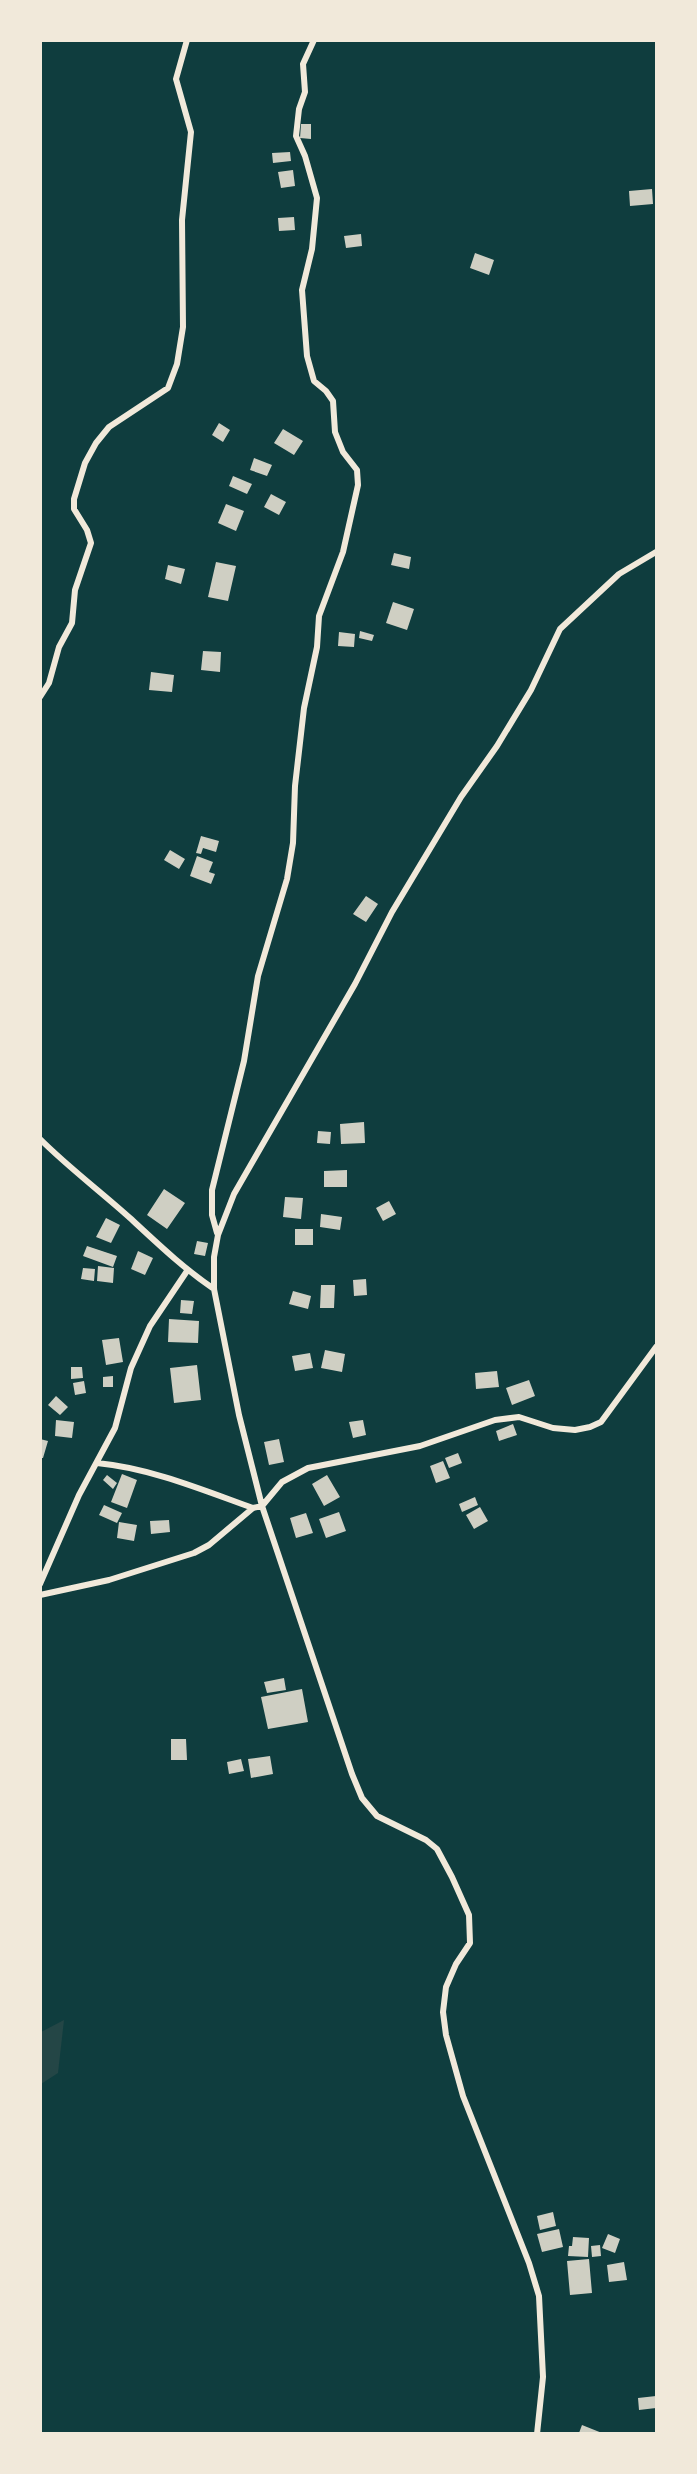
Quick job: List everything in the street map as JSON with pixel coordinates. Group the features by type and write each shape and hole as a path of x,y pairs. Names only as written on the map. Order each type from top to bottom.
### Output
{"street":[{"path":"40,697 49,683 59,647 72,623 75,590 91,543 87,530 74,509 74,500 86,464 96,443 109,427 168,388 177,364 183,327 182,220 191,132 176,79 187,40"},
{"path":"218,1235 212,1215 213,1190 243,1061 258,976 286,879 294,834 295,786 304,708 317,647 319,616 343,552 358,484 357,470 343,452 335,432 333,401 326,391 314,381 307,356 302,290 312,249 317,198 297,136 304,92 303,64 314,40"},
{"path":"537,2433 543,2377 539,2296 529,2263 463,2096 446,2036 443,2012 446,1987 456,1964 470,1943 468,1916 453,1877 437,1850 426,1840 377,1816 362,1798 348,1764 262,1506 239,1415 214,1289 214,1257 218,1235 234,1194 356,984 392,912 461,797 497,746 531,690 560,629 619,574 657,552"},
{"path":"40,1138 63,1162 129,1217 187,1271 214,1289"},
{"path":"40,1584 79,1494 115,1428 131,1368 150,1326 187,1271"},
{"path":"40,1596 109,1580 194,1553 208,1545 253,1508 262,1506 282,1482 308,1467 420,1446 495,1420 519,1417 553,1428 575,1430 590,1427 601,1422 657,1347"},
{"path":"97,1463 116,1464 153,1474 253,1508"}],"shaded area":[{"path":"64,2020 58,2073 41,2084 41,2032"}],"building":[{"path":"301,124 311,124 311,139 300,138"},
{"path":"290,152 291,161 273,163 272,153"},
{"path":"293,170 295,186 281,188 278,172"},
{"path":"652,189 653,204 630,206 629,191"},
{"path":"294,217 295,230 279,231 278,218"},
{"path":"361,234 362,246 346,248 344,236"},
{"path":"475,253 494,260 489,275 470,268"},
{"path":"219,423 230,430 223,442 212,435"},
{"path":"283,429 303,441 294,455 274,443"},
{"path":"254,458 272,465 267,476 250,470"},
{"path":"233,476 252,484 247,494 229,486"},
{"path":"271,494 286,502 279,515 264,507"},
{"path":"226,504 244,511 236,531 218,523"},
{"path":"394,553 411,557 409,569 391,565"},
{"path":"216,562 236,566 228,601 208,597"},
{"path":"168,565 185,569 181,584 165,579"},
{"path":"393,602 414,609 407,630 386,623"},
{"path":"360,631 374,635 372,641 359,638"},
{"path":"339,632 355,634 354,647 338,646"},
{"path":"203,651 221,652 220,672 201,670"},
{"path":"151,672 174,675 172,692 149,690"},
{"path":"201,836 219,841 216,852 203,848 201,854 196,853"},
{"path":"170,850 185,859 179,869 164,860"},
{"path":"197,856 213,862 209,872 215,874 211,884 190,876"},
{"path":"366,896 378,904 366,922 353,914"},
{"path":"364,1122 365,1143 341,1144 340,1124"},
{"path":"318,1131 331,1132 330,1144 317,1143"},
{"path":"347,1170 347,1187 324,1187 324,1171"},
{"path":"164,1189 185,1203 167,1229 147,1215"},
{"path":"285,1197 303,1198 301,1219 283,1217"},
{"path":"389,1201 396,1214 383,1221 376,1208"},
{"path":"321,1214 342,1217 340,1230 320,1227"},
{"path":"106,1218 120,1225 111,1243 96,1237"},
{"path":"295,1229 313,1229 313,1245 295,1245"},
{"path":"197,1241 208,1243 205,1256 194,1254"},
{"path":"87,1246 117,1256 113,1267 83,1256"},
{"path":"138,1251 153,1258 145,1275 131,1269"},
{"path":"98,1266 114,1268 113,1283 97,1281"},
{"path":"83,1268 95,1269 94,1281 81,1279"},
{"path":"366,1279 367,1295 354,1296 353,1280"},
{"path":"321,1285 335,1285 334,1308 320,1308"},
{"path":"293,1291 311,1296 308,1309 289,1304"},
{"path":"181,1300 194,1301 192,1314 180,1313"},
{"path":"169,1319 199,1321 198,1343 168,1342"},
{"path":"119,1338 123,1362 106,1365 102,1340"},
{"path":"325,1350 345,1354 342,1372 321,1368"},
{"path":"310,1353 313,1368 295,1371 292,1356"},
{"path":"197,1365 201,1400 174,1403 170,1368"},
{"path":"71,1367 82,1367 83,1378 71,1379"},
{"path":"497,1371 499,1387 476,1389 475,1373"},
{"path":"113,1376 113,1387 103,1387 103,1377"},
{"path":"529,1380 535,1396 512,1405 506,1388"},
{"path":"84,1381 86,1393 75,1395 73,1383"},
{"path":"56,1396 68,1407 60,1415 48,1405"},
{"path":"56,1420 74,1422 72,1438 55,1436"},
{"path":"363,1420 366,1435 353,1438 349,1422"},
{"path":"513,1424 517,1435 499,1441 496,1431"},
{"path":"40,1439 48,1441 43,1458 40,1458"},
{"path":"279,1439 284,1462 269,1465 264,1442"},
{"path":"458,1453 462,1463 449,1468 445,1458"},
{"path":"443,1461 450,1478 436,1483 430,1466"},
{"path":"122,1474 137,1480 127,1508 111,1502"},
{"path":"107,1475 117,1483 113,1489 103,1480"},
{"path":"327,1475 340,1497 324,1506 312,1484"},
{"path":"475,1497 478,1505 462,1512 459,1504"},
{"path":"104,1505 122,1513 117,1523 99,1515"},
{"path":"480,1507 488,1521 474,1529 466,1515"},
{"path":"339,1512 346,1531 326,1538 319,1519"},
{"path":"306,1513 313,1533 296,1538 290,1518"},
{"path":"169,1520 170,1532 151,1534 150,1521"},
{"path":"119,1522 137,1525 134,1541 117,1538"},
{"path":"284,1678 286,1690 267,1693 264,1682"},
{"path":"302,1689 308,1722 268,1729 261,1697"},
{"path":"171,1739 186,1739 187,1760 171,1760"},
{"path":"270,1756 273,1774 251,1778 248,1759"},
{"path":"241,1759 244,1771 229,1774 227,1762"},
{"path":"553,2212 556,2226 540,2230 537,2216"},
{"path":"559,2229 563,2247 542,2252 537,2234"},
{"path":"608,2234 620,2239 615,2253 602,2248"},
{"path":"573,2237 589,2238 588,2257 568,2256"},
{"path":"600,2245 601,2256 592,2257 591,2246"},
{"path":"589,2259 592,2293 570,2295 567,2261"},
{"path":"624,2262 627,2280 609,2282 607,2265"},
{"path":"656,2396 656,2408 639,2410 638,2398"},
{"path":"582,2425 602,2433 579,2433"}]}
